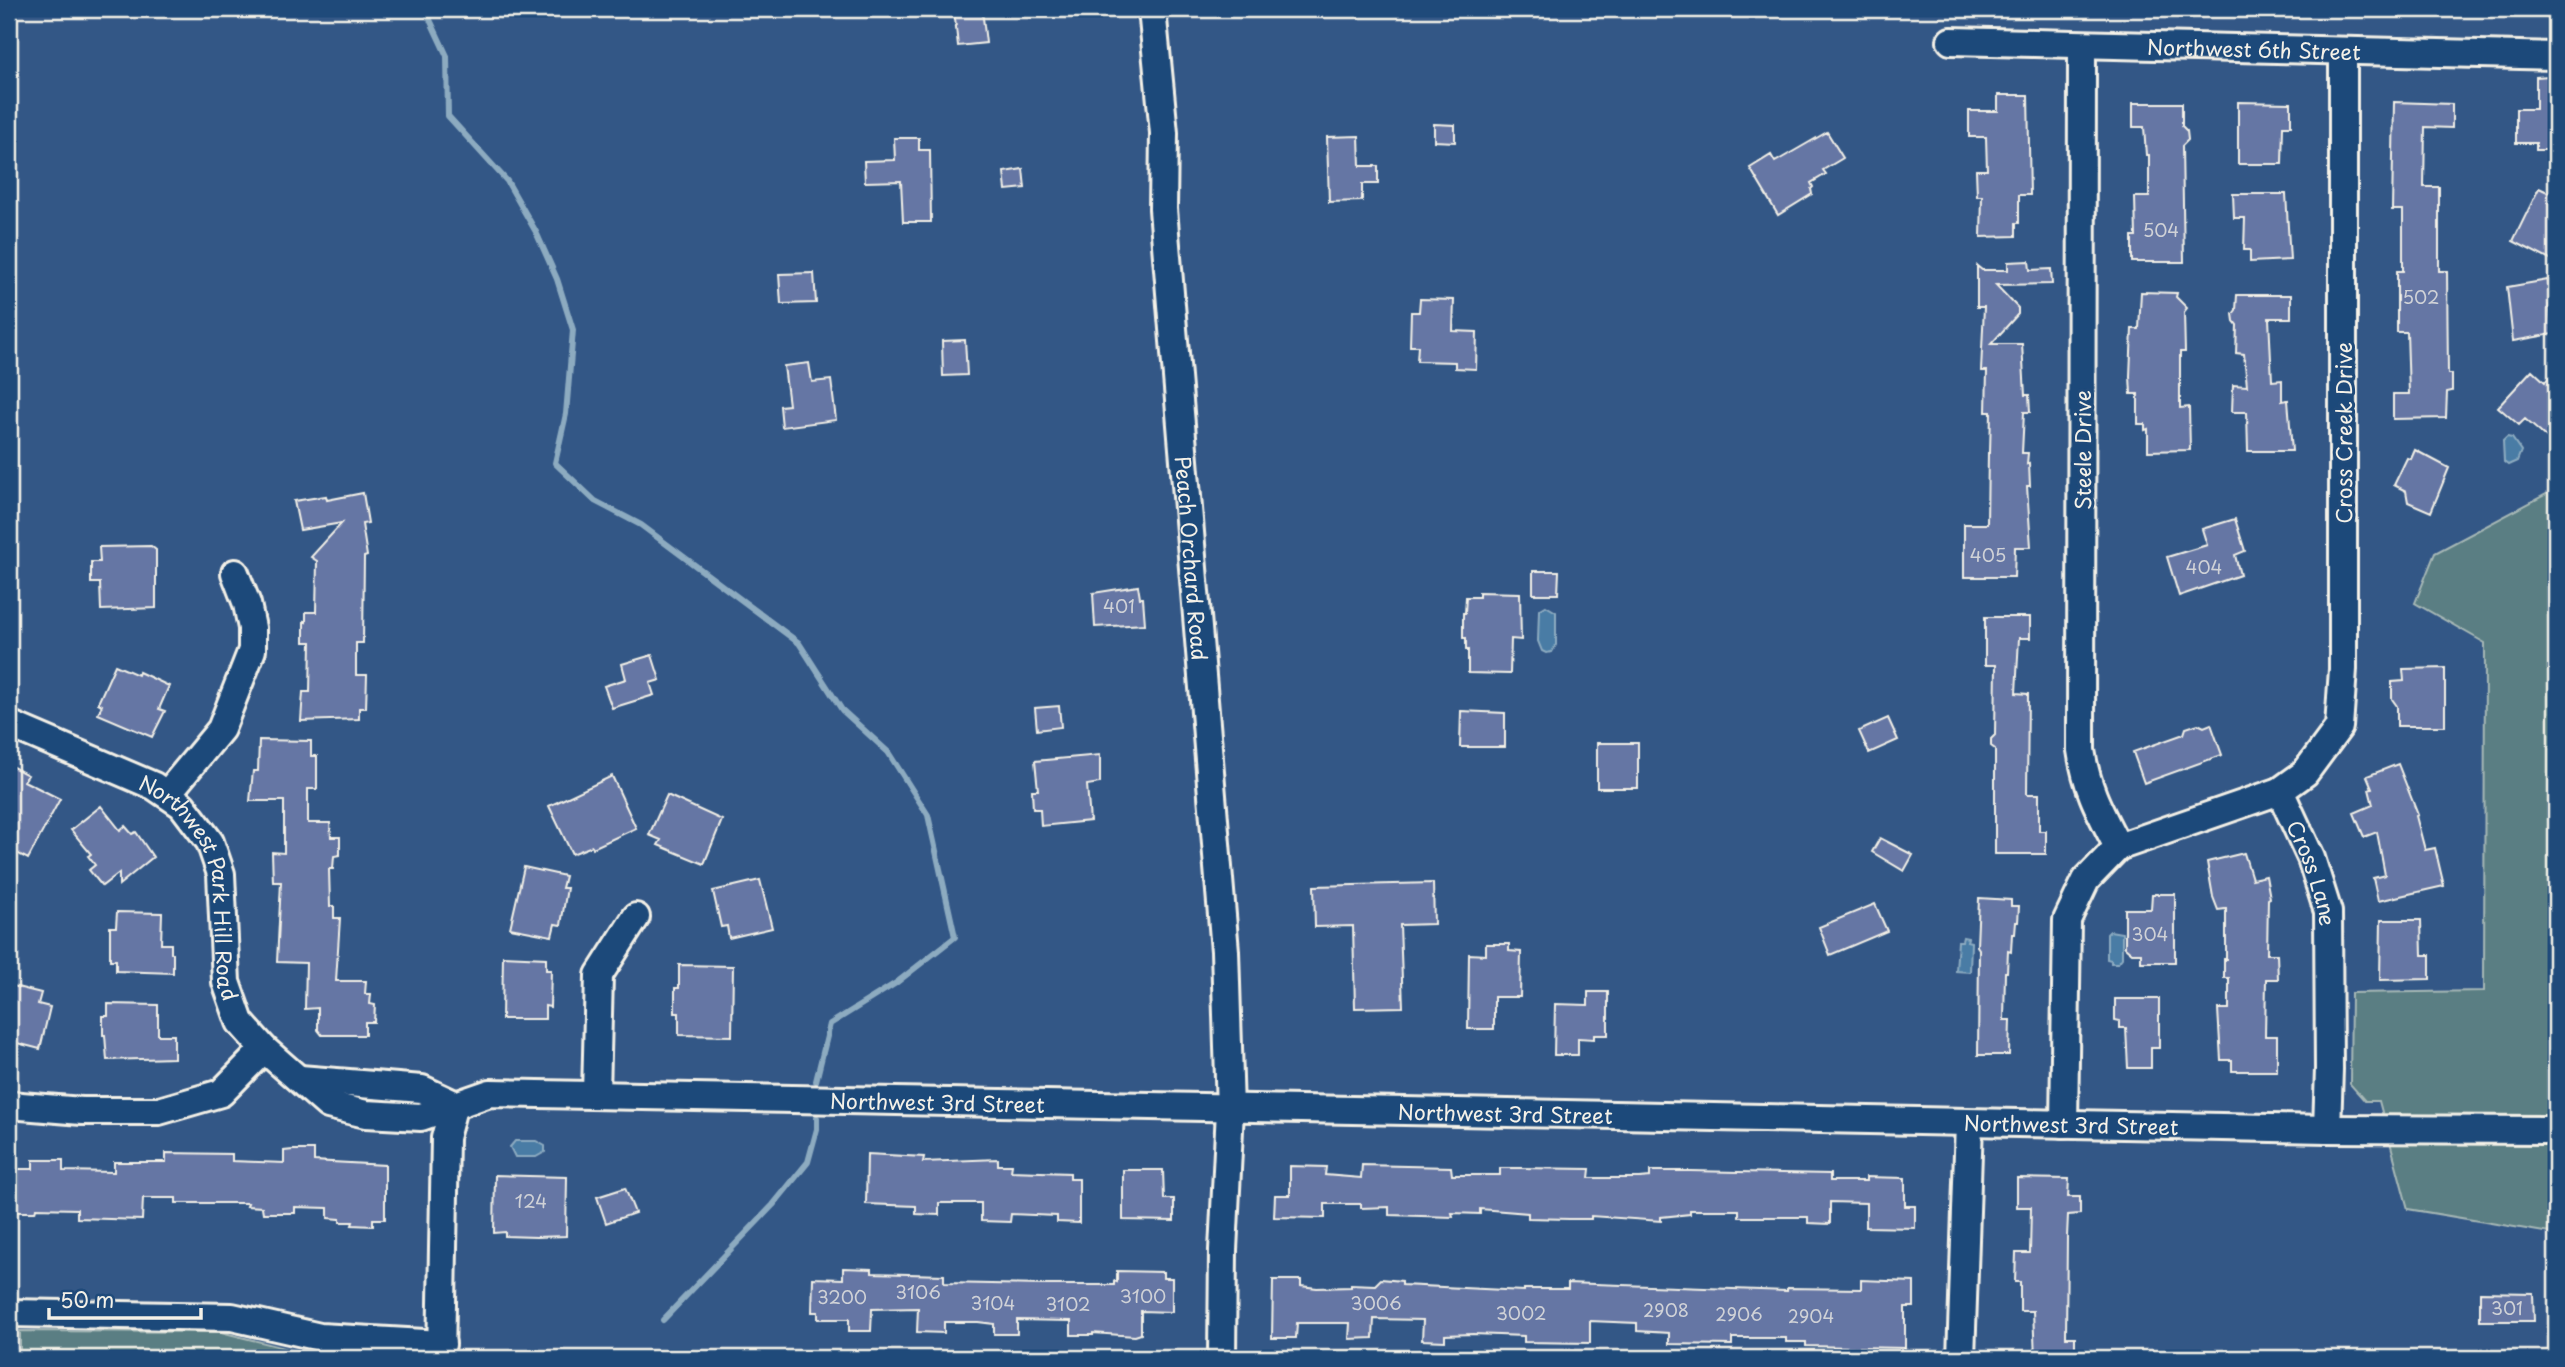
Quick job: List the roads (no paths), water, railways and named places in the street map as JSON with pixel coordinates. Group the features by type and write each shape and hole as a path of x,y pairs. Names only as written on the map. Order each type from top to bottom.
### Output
{"street":[{"name":"Peach Orchard Road","path":"1152,9 1164,133 1163,209 1225,951 1230,1110 1223,1250 1222,1358"},
{"name":"Northwest 6th Street","path":"1951,41 2556,56"},
{"name":"Steele Drive","path":"2082,46 2081,750 2085,778 2118,847"},
{"name":"Cross Creek Drive","path":"2280,791 2305,773 2339,727 2343,669 2343,51"},
{"path":"167,794 221,729 252,650 252,628 247,604 235,573"},
{"name":"Northwest Park Hill Road","path":"9,724 154,786 182,805 210,842 221,874 226,982 240,1022 264,1049 300,1079 422,1089 454,1104"},
{"path":"2064,1124 2067,920 2086,880 2118,847 2280,791"},
{"name":"Cross Lane","path":"2280,791 2311,858 2328,912 2327,1129"},
{"path":"596,1094 600,975 636,917"},
{"path":"9,1105 82,1111 159,1111 221,1093 264,1049"},
{"name":"Northwest 3rd Street","path":"454,1104 489,1093 596,1094 1230,1110 2327,1129 2556,1130"},
{"path":"9,1313 232,1317 320,1336 441,1351 445,1138 454,1104"},
{"path":"1961,1358 1969,1123"}],"water":[{"path":"2507,437 2512,438 2521,451 2517,461 2508,465 2504,462 2503,441"},
{"path":"1546,606 1556,612 1556,645 1552,652 1546,653 1542,651 1538,641 1539,610"},
{"path":"2110,931 2122,933 2122,958 2118,963 2111,963 2111,960 2107,959 2107,934"},
{"path":"1963,937 1971,942 1970,972 1956,971 1958,941 1962,941"},
{"path":"515,1141 536,1141 545,1146 545,1152 536,1157 515,1157 510,1147"}],"waterway":[{"path":"425,9 447,56 448,116 507,181 536,232 557,279 573,330 566,414 555,463 595,501 641,525 799,643 842,710 888,752 928,815 955,937 896,983 830,1024 816,1081"},
{"path":"663,1320 773,1205 808,1162 817,1129 817,1118"}]}
